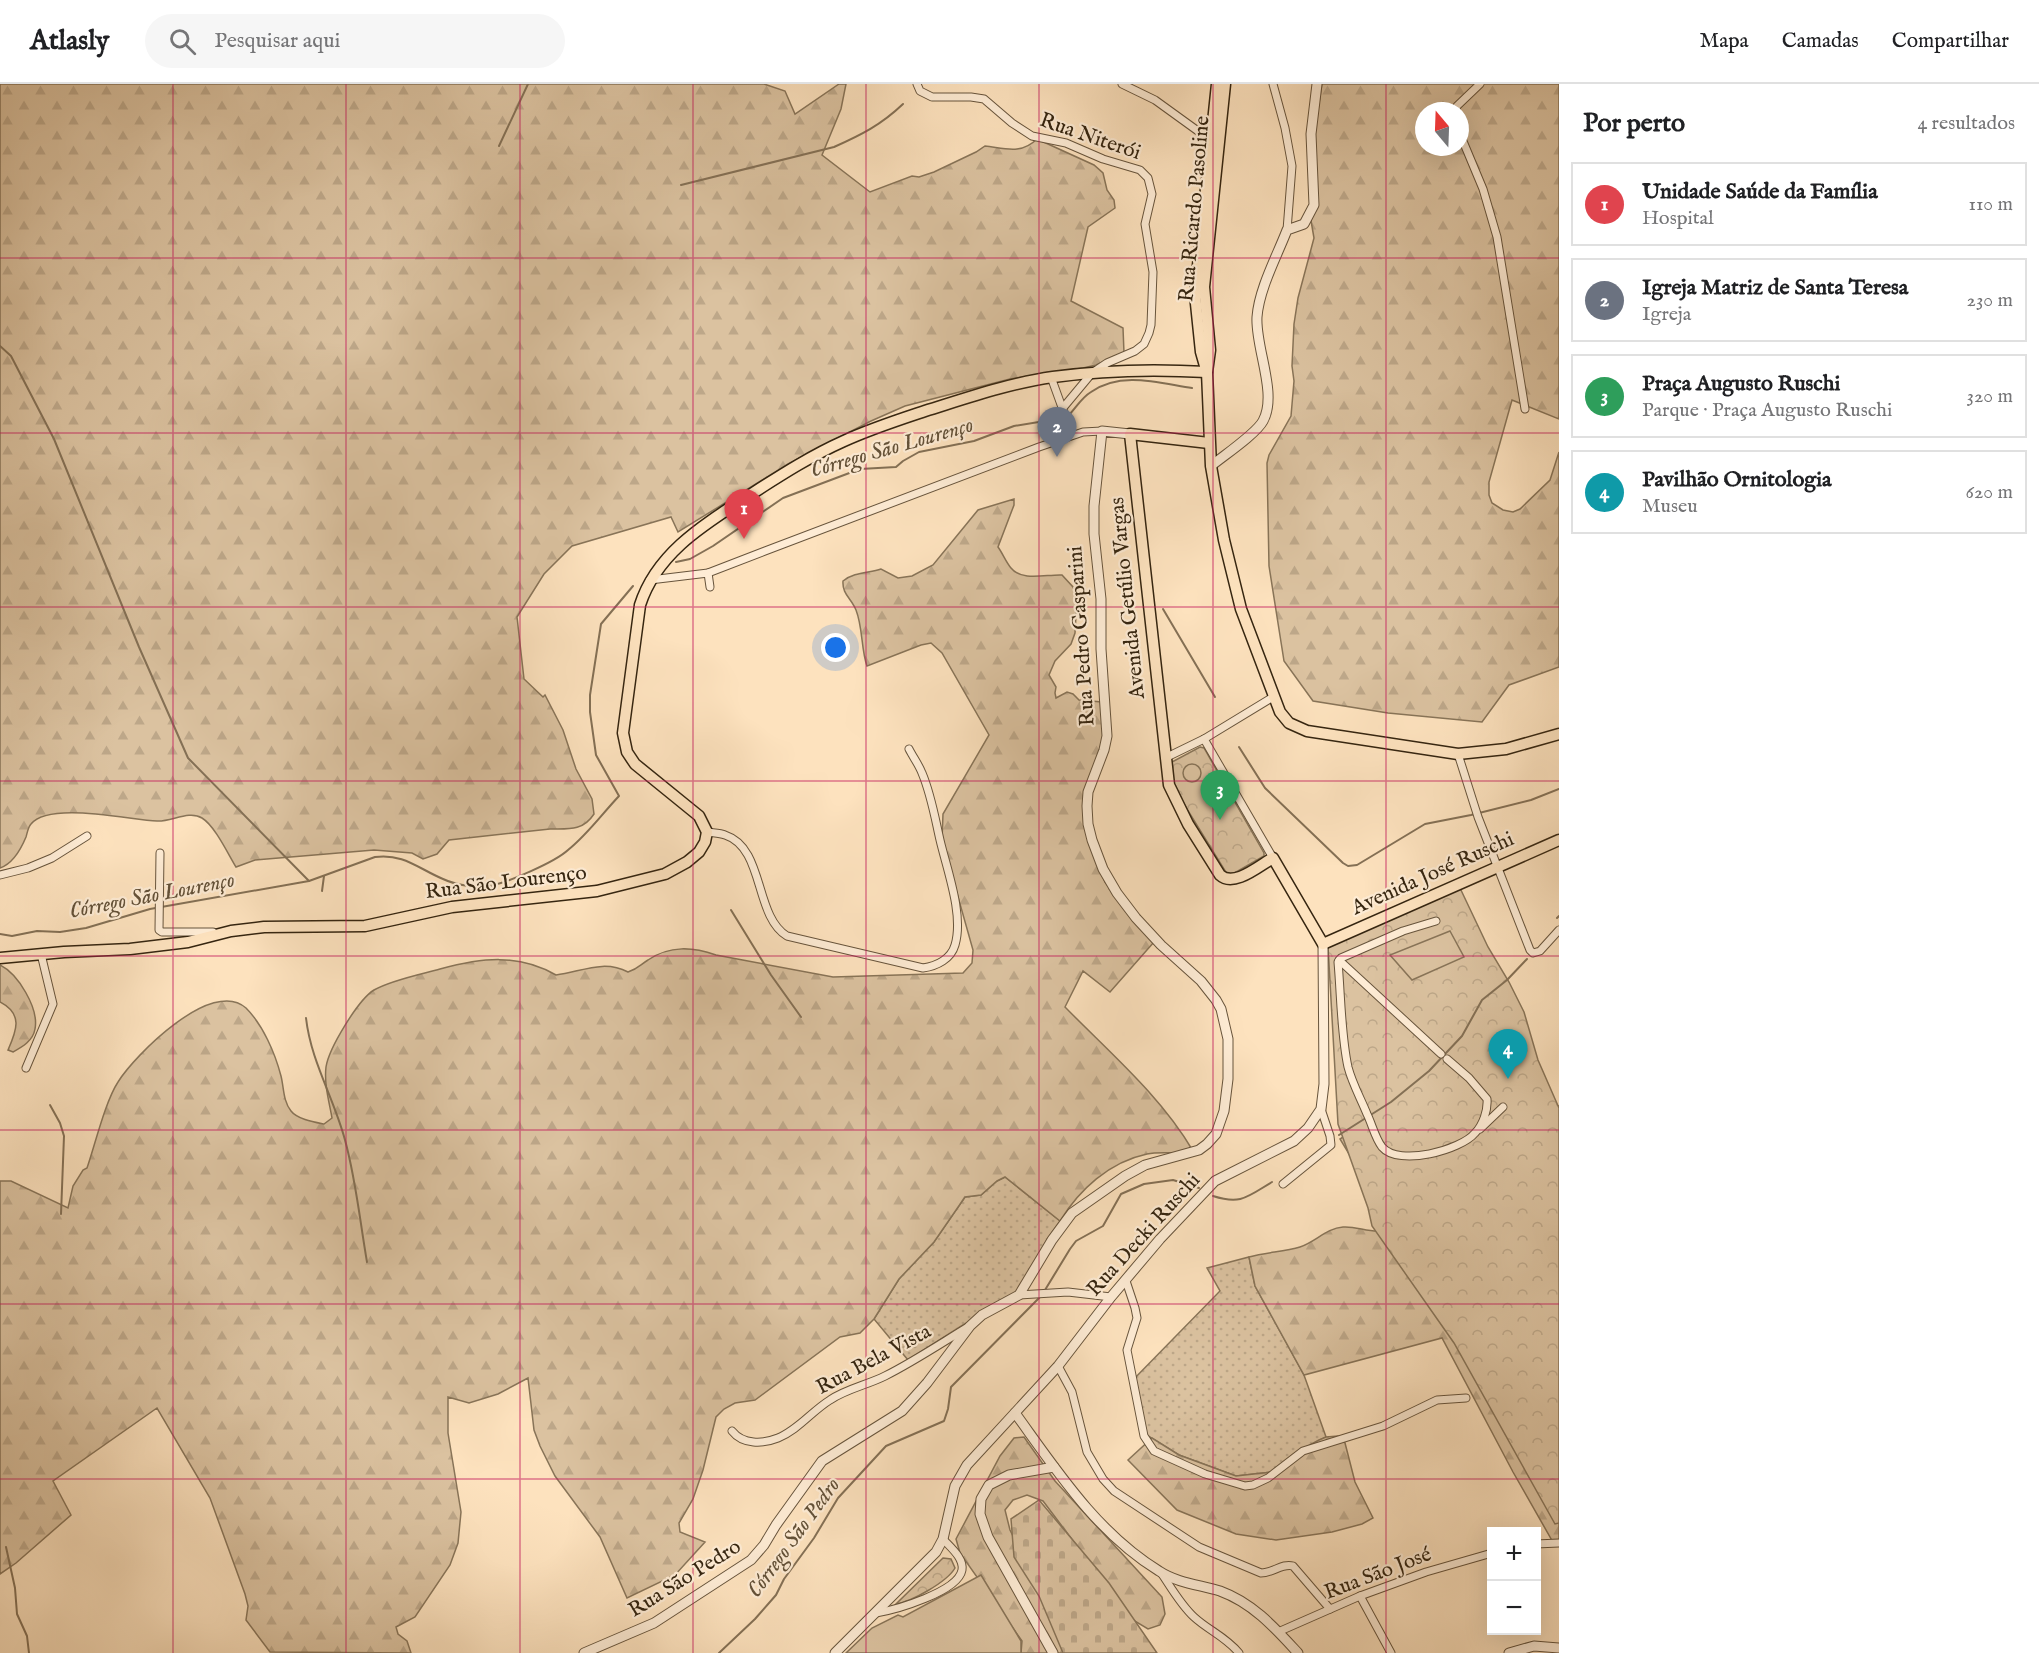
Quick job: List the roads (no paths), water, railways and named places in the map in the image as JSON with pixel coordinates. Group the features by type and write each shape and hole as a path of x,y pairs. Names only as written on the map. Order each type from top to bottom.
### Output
{"main road":[{"name":"Rua Ricardo Pasoline","path":"1207,372 1202,352 1195,294 1217,84"},
{"name":"Rua Ricardo Pasoline","path":"1207,372 1210,350 1204,287 1225,84"},
{"path":"707,832 699,816 635,764 624,744 624,723 640,605 650,580 678,547 706,523 783,474 845,440 948,404 1051,377 1172,370 1207,372 1210,466 1224,540 1241,609 1273,698 1289,723 1307,731 1458,754 1506,749 1559,734"},
{"path":"1130,434 1209,443"},
{"name":"Avenida Getúlio Vargas","path":"1130,434 1169,785 1220,875 1227,880 1235,879 1273,858"},
{"name":"Rua São Lourenço","path":"0,958 130,949 188,942 231,931 276,926 365,926 452,907 597,891 664,874 680,866 699,852 705,842 707,832"},
{"name":"Avenida José Ruschi","path":"1323,944 1559,840"},
{"path":"1273,858 1323,944"}],"street":[{"name":"Rua Niterói","path":"916,84 920,91 932,97 984,99 1012,123 1032,136 1066,143 1103,159 1140,170 1148,178 1152,194 1145,224 1153,272 1151,325 1144,344 1092,373"},
{"path":"1122,84 1155,100 1211,143"},
{"path":"1210,466 1260,425 1266,412 1267,385 1258,338 1258,307 1287,230 1292,166 1273,84"},
{"path":"1287,230 1304,224 1314,205 1311,134 1317,84"},
{"path":"1461,102 1480,84"},
{"path":"1469,156 1483,189 1497,237 1525,409"},
{"path":"1064,415 1092,373"},
{"path":"1051,377 1072,435"},
{"path":"650,580 708,573 1072,435 1102,431 1130,434"},
{"name":"Rua Pedro Gasparini","path":"1019,1295 1071,1213 1145,1165 1199,1150 1213,1139 1221,1122 1227,1089 1228,1039 1221,1010 1216,1000 1201,981 1148,931 1117,893 1103,869 1088,824 1088,792 1107,736 1101,648 1101,599 1094,526 1094,498 1102,431"},
{"path":"708,573 710,587"},
{"path":"1165,758 1204,739 1273,698"},
{"path":"1204,739 1273,858"},
{"path":"707,832 725,835 736,840 744,850 752,865 769,912 782,933 797,940 923,968 931,967 949,955 955,946 957,914 930,797 922,772 909,749"},
{"path":"1458,754 1478,817 1530,950 1533,953 1540,951 1559,930"},
{"path":"0,875 28,868 52,858 87,836"},
{"path":"160,853 159,930 162,932 231,931"},
{"path":"1339,960 1403,931 1436,921"},
{"path":"1283,1184 1331,1145 1320,1109 1324,1084 1323,944"},
{"path":"26,1068 53,1004 41,954"},
{"path":"1339,960 1469,1078 1487,1099 1486,1112 1476,1132"},
{"path":"1339,960 1348,1064 1370,1122 1385,1150 1407,1157 1420,1156 1452,1146 1476,1132 1503,1107"},
{"name":"Rua Decki Ruschi","path":"943,1539 955,1486 961,1475 976,1455 1058,1366 1111,1297 1160,1239 1215,1182 1294,1141 1308,1128 1320,1109"},
{"path":"1126,1281 1136,1308 1137,1318 1127,1350 1144,1436 1154,1451 1205,1474 1245,1486 1253,1485 1268,1478 1303,1451 1383,1426 1437,1400 1466,1398"},
{"path":"1019,1295 1049,1293 1094,1294 1111,1297"},
{"name":"Rua São Pedro","path":"584,1653 654,1623 751,1560 764,1545 822,1461 902,1412 970,1326 982,1315 1019,1295"},
{"name":"Rua Bela Vista","path":"732,1431 736,1436 753,1442 779,1438 792,1431 830,1400 900,1368 970,1326"},
{"path":"1058,1366 1072,1392 1087,1452 1103,1479 1114,1491 1199,1547 1262,1573 1271,1572 1286,1565 1293,1566 1330,1609"},
{"path":"1015,1413 1085,1507 1108,1532 1160,1573 1195,1618 1218,1633 1239,1653"},
{"path":"1053,1653 988,1537 980,1514 981,1499 989,1485 1009,1475 1054,1467"},
{"path":"836,1653 876,1613 931,1559 943,1539 958,1556 962,1570 951,1584 899,1609 876,1613"},
{"path":"1541,1544 1559,1543"},
{"name":"Rua São José","path":"1278,1632 1360,1596 1426,1572 1487,1554"},
{"path":"1160,1573 1220,1591 1245,1602 1298,1653"},
{"path":"1360,1596 1391,1653"},
{"path":"1509,1653 1534,1646 1559,1648"}],"waterway":[{"path":"499,146 528,84"},
{"path":"681,185 834,147 870,129 903,104"},
{"path":"0,346 11,356 54,439 139,647 188,758 309,881"},
{"name":"Córrego São Lourenço","path":"1068,416 1087,394 1115,382 1140,380 1192,388"},
{"name":"Córrego São Lourenço","path":"676,562 690,559 713,546 783,498 860,469 896,467 919,452 974,441 1014,426 1063,418"},
{"name":"Córrego São Lourenço","path":"0,934 12,936 37,931 60,932 86,928 150,909 309,881 375,857 394,857 448,881 477,887 507,881 553,860 582,838 619,796 596,755 590,695 601,624 633,586"},
{"name":"Córrego São Lourenço","path":"1163,609 1215,697"},
{"name":"Córrego São Lourenço","path":"1239,747 1265,788 1348,866 1357,865 1425,824 1531,800 1559,789"},
{"path":"322,891 324,876"},
{"path":"731,910 771,975 801,1017"},
{"name":"Córrego São Pedro","path":"1339,1135 1391,1102 1429,1071 1462,1036 1482,1000 1507,980 1527,959"},
{"path":"306,1018 313,1050 349,1155 367,1262"},
{"path":"50,1105 64,1136 61,1214"},
{"name":"Córrego São Pedro","path":"1045,1290 1076,1241 1103,1226 1121,1194 1144,1184 1173,1180 1199,1188"},
{"name":"Córrego São Pedro","path":"1213,1196 1231,1200 1244,1198 1272,1182"},
{"name":"Córrego São Pedro","path":"719,1653 755,1619 776,1595 784,1579 814,1538 838,1498 886,1446 944,1421 951,1387 1042,1295"},
{"path":"6,1547 15,1588 17,1614 27,1636 29,1653"}],"place":[{"name":"Igreja Matriz de Santa Teresa","path":"1057,457"},
{"name":"Unidade Saúde da Família","path":"744,539"},
{"name":"Praça Augusto Ruschi","path":"1220,820"},
{"name":"Pavilhão Ornitologia","path":"1508,1079"}]}
